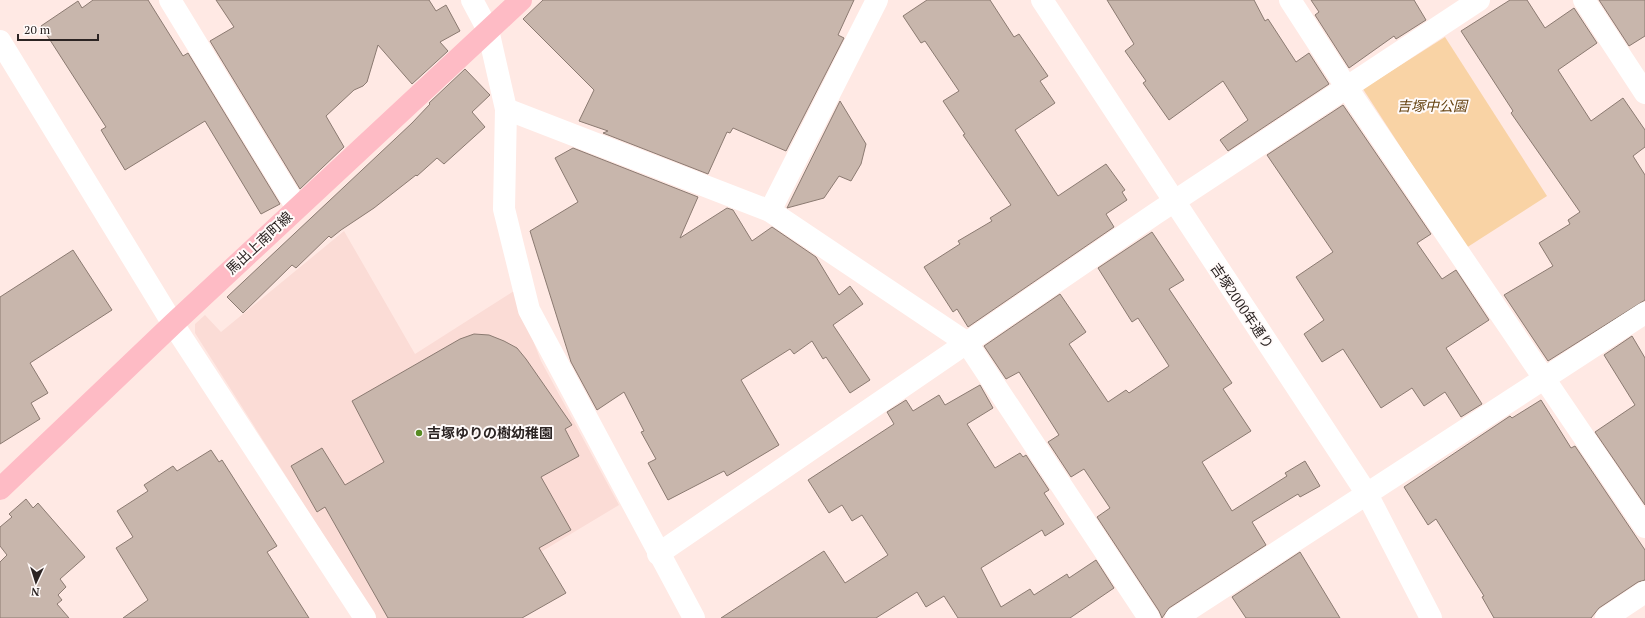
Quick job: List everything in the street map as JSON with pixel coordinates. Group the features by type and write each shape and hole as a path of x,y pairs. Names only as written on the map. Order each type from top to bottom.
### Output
{"main road":[{"name":"馬出上南町線","path":"0,489 173,324 521,0"}],"street":[{"path":"170,0 297,208"},
{"path":"472,0 488,30 506,109 504,209 529,310 658,554 694,618"},
{"path":"770,211 877,0"},
{"name":"吉塚2000年通り","path":"1042,0 1174,203 1367,494 1431,618"},
{"path":"1290,0 1347,88 1645,527"},
{"path":"658,554 1155,214 1174,203 1479,0"},
{"path":"1584,0 1645,93"},
{"path":"0,41 173,324 365,618"},
{"path":"506,109 770,211 967,342 1149,618"},
{"path":"1176,618 1645,313"},
{"path":"1606,618 1645,592"}],"shaded area":[{"name":"吉塚ゆりの樹幼稚園","path":"344,231 415,354 514,291 541,361 619,505 431,618 376,618 195,333 195,324 205,315 221,332"}],"green space":[{"name":"吉塚中公園","path":"1445,37 1547,196 1466,248 1363,89"}],"building":[{"path":"93,0 148,0 183,56 188,53 280,204 261,214 205,121 125,170 101,130 106,127 41,26 78,1 82,8"},
{"path":"216,0 429,0 436,11 446,5 460,31 440,42 448,51 412,84 378,45 367,82 363,86 354,90 326,116 344,147 300,189 210,41 234,27"},
{"path":"543,0 854,0 838,35 844,38 786,151 733,128 730,133 727,132 708,174 603,133 608,131 579,121 594,90 523,19"},
{"path":"927,0 990,0 1014,37 1019,34 1048,76 1040,81 1055,103 1015,130 1058,196 1106,164 1125,190 1122,192 1127,200 1106,214 1114,227 968,327 957,309 953,312 924,267 960,244 958,241 992,221 990,218 1011,205 963,135 965,134 943,101 959,91 925,41 921,43 903,16"},
{"path":"1107,0 1254,0 1265,21 1268,19 1296,62 1309,53 1329,84 1228,151 1220,140 1248,120 1223,81 1169,120 1143,83 1146,81 1125,51 1134,44"},
{"path":"1311,0 1414,0 1426,20 1396,39 1394,36 1349,68 1315,15 1319,12"},
{"path":"1510,0 1527,0 1545,28 1574,8 1597,43 1558,70 1591,121 1623,98 1645,130 1645,147 1633,156 1645,175 1645,300 1548,361 1504,295 1553,266 1539,243 1570,224 1568,220 1580,212 1511,113 1513,111 1461,31"},
{"path":"1599,0 1645,0 1645,36 1629,46"},
{"path":"465,69 490,95 472,112 485,127 444,164 437,158 417,176 416,175 374,208 331,238 329,236 296,268 292,265 243,313 227,297 412,123 430,104 429,103"},
{"path":"840,101 866,144 861,164 851,181 839,176 824,198 787,208"},
{"path":"1343,105 1431,234 1417,243 1442,279 1456,270 1489,320 1446,348 1482,404 1461,417 1445,392 1424,406 1412,388 1381,408 1343,349 1322,362 1304,334 1324,320 1296,277 1333,252 1267,155"},
{"path":"573,148 698,197 680,238 727,208 733,210 752,241 772,227 816,257 839,295 850,286 863,304 833,325 870,380 850,393 826,357 823,359 812,341 794,354 790,349 741,380 779,445 727,476 724,471 668,500 648,463 656,459 641,432 644,431 624,392 597,410 571,362 530,231 578,202 555,158"},
{"path":"1152,232 1184,280 1169,289 1232,383 1223,389 1251,431 1202,462 1232,511 1287,476 1285,473 1305,461 1320,486 1300,497 1298,494 1252,522 1266,545 1169,608 1162,618 1159,611 1097,517 1110,508 1084,469 1071,477 1048,442 1059,435 1019,372 1006,379 984,346 1060,294 1086,332 1069,344 1108,402 1126,390 1129,393 1169,366 1138,318 1132,322 1098,268"},
{"path":"73,250 112,310 30,363 48,393 31,403 40,419 0,444 0,297"},
{"path":"474,334 489,335 517,348 572,425 565,429 579,456 541,477 571,530 539,548 566,593 522,618 388,618 325,507 317,512 291,466 322,448 345,485 384,462 352,401 460,339"},
{"path":"1632,336 1645,358 1645,505 1595,432 1635,405 1604,355"},
{"path":"980,385 993,408 967,424 995,468 1020,453 1023,457 1026,455 1049,490 1044,493 1064,524 1045,536 1042,530 981,568 1001,607 1030,589 1034,595 1067,574 1069,578 1096,560 1114,588 1070,618 958,618 944,596 926,607 917,592 876,618 721,618 824,551 845,583 888,555 862,515 852,521 842,505 829,513 808,480 894,424 887,412 906,400 913,411 939,395 945,405"},
{"path":"1541,400 1571,448 1575,446 1645,550 1645,580 1638,582 1599,608 1591,618 1494,618 1482,597 1484,596 1436,519 1428,525 1404,487 1510,416 1512,418"},
{"path":"211,450 219,462 222,460 277,546 267,552 309,618 123,618 148,600 116,548 133,537 117,511 148,491 144,485 173,466 177,471"},
{"path":"26,499 33,508 38,503 85,557 60,579 66,587 58,595 62,600 57,604 69,618 0,618 0,562 7,555 0,546 0,527 12,517 9,514"},
{"path":"1300,552 1340,618 1246,618 1232,597"}],"place":[{"name":"吉塚ゆりの樹幼稚園","path":"419,433"}]}
